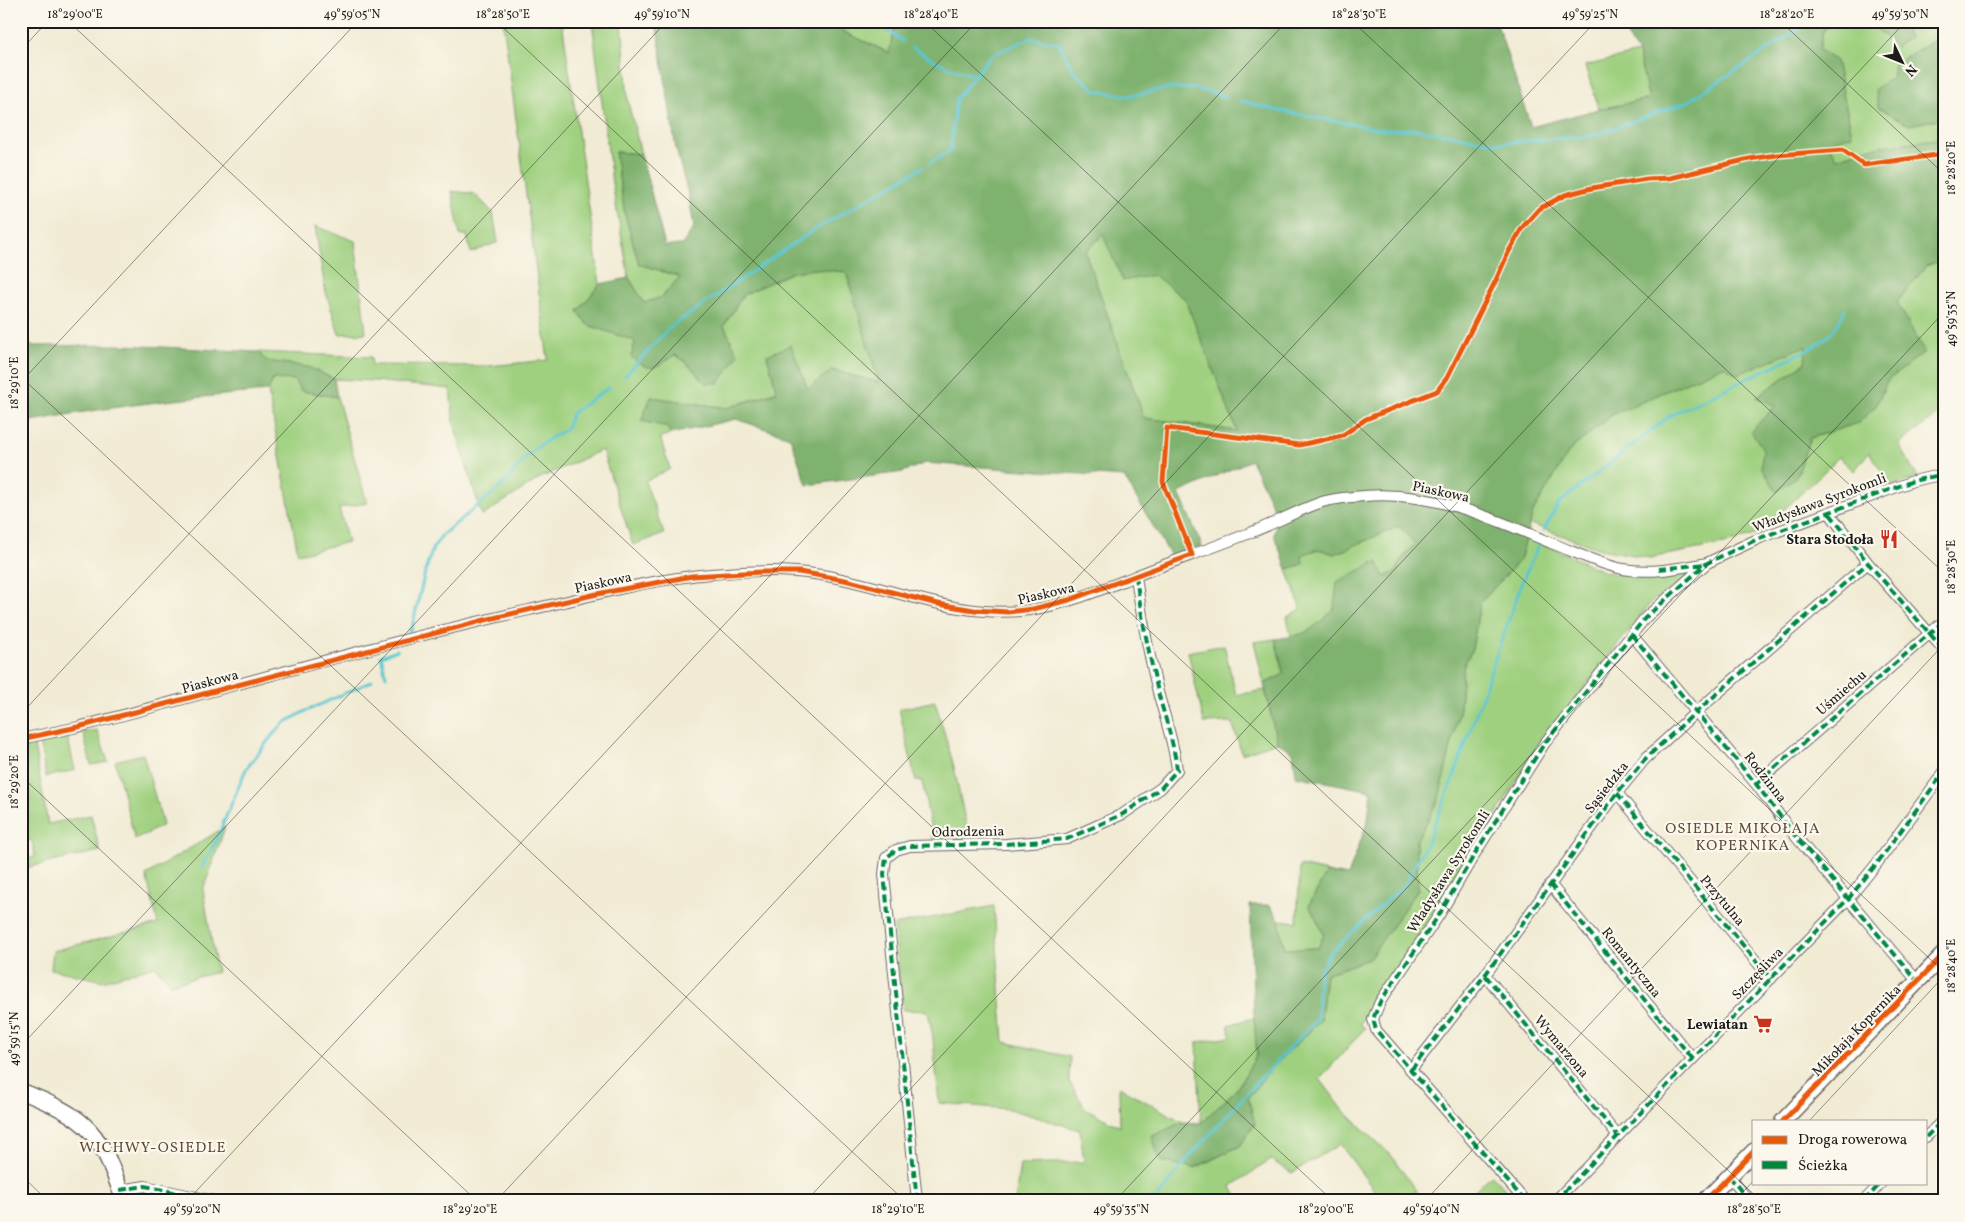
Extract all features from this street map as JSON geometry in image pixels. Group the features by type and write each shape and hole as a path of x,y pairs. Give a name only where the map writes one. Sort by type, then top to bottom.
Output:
{"street":[{"name":"Władysława Syrokomli","path":"1525,1201 1376,1030 1373,1019 1380,1002 1439,915 1544,744 1645,618 1707,563 1760,538 1830,514 1913,481 1944,474"},
{"name":"Piaskowa","path":"21,739 78,727 485,620 596,594 692,576 799,572 845,580 938,604 974,610 1008,612 1033,610 1069,600 1218,546 1325,501 1367,495 1414,498 1444,503 1500,521 1609,566 1625,569 1659,569"},
{"path":"1830,514 1868,563 1944,650"},
{"name":"Władysława Syrokomli","path":"1659,569 1707,563"},
{"name":"Sąsiedzka","path":"1411,1070 1617,793 1645,759 1696,712 1868,563"},
{"name":"Odrodzenia","path":"917,1201 884,874 886,858 896,850 910,846 1006,844 1067,839 1123,814 1161,788 1177,770 1174,748 1158,692 1140,607 1136,576"},
{"name":"Uśmiechu","path":"1756,784 1944,621"},
{"name":"Rodzinna","path":"1632,634 1756,784 1792,832 1918,982"},
{"name":"Szczęśliwa","path":"1554,1201 1849,898 1944,772"},
{"name":"Przytulna","path":"1617,793 1771,979"},
{"name":"Romantyczna","path":"1550,884 1692,1058"},
{"name":"Mikołaja Kopernika","path":"1784,1120 1944,954"},
{"name":"Wymarzona","path":"1484,974 1617,1135"},
{"path":"21,1092 61,1108 89,1128 107,1156 122,1195 145,1186 215,1201"},
{"path":"1928,1135 1944,1119"},
{"path":"1705,1201 1752,1153"},
{"path":"1729,1176 1749,1201"},
{"path":"1864,1201 1880,1184"}],"green space":[{"path":"503,21 562,21 600,284 578,311 588,325 636,341 652,368 675,355 685,361 705,383 738,355 724,326 743,295 792,272 815,269 846,272 880,383 832,370 808,389 767,356 777,391 727,408 651,397 671,434 660,437 670,469 645,481 664,534 633,545 602,450 540,478 482,516 454,424 450,389 334,379 308,367 267,361 258,352 371,357 372,365 489,366 548,360"},
{"path":"592,21 622,21 628,102 641,154 615,152 625,215 639,264 680,277 662,297 644,303 629,278 612,183"},
{"path":"656,21 829,21 835,28 889,53 896,21 1504,21 1497,24 1531,127 1599,109 1649,99 1638,53 1627,35 1657,21 1835,21 1823,31 1819,50 1836,61 1852,135 1828,143 1837,158 1868,148 1944,138 1944,259 1926,266 1897,302 1924,352 1887,381 1876,406 1858,423 1810,438 1797,476 1777,492 1761,467 1763,449 1751,431 1775,406 1756,397 1805,363 1806,346 1738,374 1723,366 1612,415 1570,450 1533,512 1520,560 1480,603 1472,649 1463,667 1460,708 1438,802 1416,841 1418,889 1369,959 1326,974 1321,1020 1270,1070 1248,1097 1255,1124 1240,1146 1194,1168 1160,1161 1152,1136 1183,1122 1201,1123 1236,1090 1257,1055 1250,905 1270,905 1279,920 1284,949 1318,948 1324,934 1309,905 1327,872 1348,876 1368,820 1371,791 1296,776 1293,752 1277,742 1264,684 1284,674 1275,639 1294,636 1308,631 1334,609 1337,582 1377,561 1384,577 1397,571 1403,557 1415,544 1399,526 1335,554 1318,549 1302,555 1303,564 1287,569 1274,535 1278,517 1251,460 1179,493 1202,546 1171,556 1124,477 925,463 903,472 807,485 790,437 736,419 671,434 668,427 641,421 651,397 727,408 777,392 767,355 791,345 808,389 832,370 879,383 846,272 815,269 792,272 743,295 724,326 738,355 719,383 705,383 685,361 675,355 657,366 644,366 631,357 635,341 588,325 578,311 600,284 629,278 644,303 662,297 680,277 639,264 625,215 615,152 641,154 665,246 682,245 694,227 689,197 676,149","holes":["1103,235 1123,281 1154,275 1185,299 1237,431 1144,418 1085,252"]},
{"path":"829,21 896,21 890,53 835,28"},
{"path":"1835,21 1870,21 1896,47 1908,38 1903,21 1940,21 1942,36 1894,64 1909,125 1944,118 1944,138 1868,148 1837,159 1827,143 1852,134 1836,61 1819,50 1823,31"},
{"path":"1868,21 1903,21 1909,38 1896,47"},
{"path":"1940,21 1944,21 1944,118 1909,125 1878,107 1875,89 1892,78 1894,64 1942,36"},
{"path":"1638,53 1649,99 1599,109 1585,66"},
{"path":"452,191 475,194 493,213 498,242 471,253 467,235 460,235"},
{"path":"315,226 355,241 366,333 339,334 325,289"},
{"path":"1103,235 1186,299 1237,431 1144,418 1085,251"},
{"path":"1944,259 1944,410 1899,444 1918,478 1891,486 1869,452 1854,471 1839,457 1760,533 1729,543 1650,558 1600,549 1530,524 1533,512 1570,450 1612,415 1723,366 1730,369 1829,312 1805,363 1757,397 1775,406 1797,476 1810,438 1858,423 1876,406 1887,381 1924,352 1897,302 1926,266"},
{"path":"123,345 258,352 267,361 308,367 334,379 337,397 301,391 294,380 273,379 268,391 144,404 21,423 21,346"},
{"path":"273,379 294,379 301,391 337,397 367,503 339,508 348,542 298,554 268,391"},
{"path":"1399,526 1416,544 1403,557 1397,571 1384,577 1377,562 1335,609 1312,631 1291,637 1287,617 1301,609 1287,569 1303,564 1301,555 1318,549 1335,554"},
{"path":"1527,536 1605,572 1640,578 1690,572 1690,576 1652,601 1536,749 1426,930 1360,1024 1365,1028 1320,1079 1344,1111 1392,1156 1423,1201 1382,1201 1340,1144 1292,1173 1271,1160 1231,1186 1240,1201 1015,1201 1020,1164 1084,1162 1080,1130 1009,1109 939,1103 933,1038 928,1011 903,1010 894,925 994,906 1004,1042 1070,1057 1069,1081 1085,1108 1120,1127 1119,1087 1183,1122 1153,1136 1160,1161 1195,1168 1240,1146 1255,1124 1248,1097 1270,1070 1321,1020 1326,974 1369,959 1418,889 1416,841 1438,802 1460,708 1463,667 1472,649 1480,603 1520,560"},
{"path":"1275,639 1284,674 1264,684 1254,642"},
{"path":"1224,645 1236,695 1265,690 1277,742 1242,754 1232,722 1204,723 1188,652"},
{"path":"935,701 953,763 969,839 933,840 922,781 916,781 899,709"},
{"path":"97,730 108,762 91,765 83,732"},
{"path":"67,735 75,770 46,777 39,741"},
{"path":"33,740 48,824 91,815 100,851 21,869 21,860 35,857 32,841 25,839 26,827 21,822 21,742"},
{"path":"143,754 163,825 135,840 115,761"},
{"path":"225,827 203,890 217,972 171,984 155,966 103,981 51,969 53,951 158,924 146,875"},
{"path":"1300,866 1327,872 1309,905 1324,934 1318,948 1284,949 1279,920 1297,922"},
{"path":"1254,1018 1257,1055 1236,1090 1201,1124 1197,1042 1231,1037 1228,1025"},
{"path":"1492,1175 1516,1201 1462,1201"}],"waterway":[{"path":"871,21 903,41"},
{"path":"1241,101 1275,110 1384,130 1415,129 1498,143 1592,136 1687,102 1804,26 1816,21"},
{"path":"930,163 950,151 956,99 990,56 1030,38 1059,43 1074,72 1097,91 1129,96 1170,88 1198,89 1227,97"},
{"path":"912,47 942,64 974,75"},
{"path":"625,376 670,327 814,230 923,167"},
{"path":"1544,530 1558,504 1671,415 1815,346 1833,331 1845,310"},
{"path":"409,631 412,627 425,572 433,548 442,535 503,485 526,457 543,443 566,429 572,413 608,388"},
{"path":"1155,1201 1186,1161 1258,1081 1317,1020 1319,973 1329,954 1405,884 1426,845 1455,774 1522,582 1538,546"},
{"path":"386,676 381,656 397,650"},
{"path":"202,867 215,843 246,769 271,737 284,723 372,681"}],"marked path":[{"path":"1525,1201 1376,1030 1373,1019 1380,1002 1439,915 1544,744 1645,618 1707,563 1760,538 1913,481 1944,474"},
{"path":"1830,514 1868,563 1944,650"},
{"path":"1411,1070 1485,975 1617,793 1645,759 1696,712 1868,563"},
{"path":"1659,569 1706,564"},
{"path":"917,1201 884,874 886,858 896,850 910,846 1006,844 1067,839 1123,814 1161,788 1177,770 1172,740 1148,649 1136,576"},
{"path":"1756,784 1944,621"},
{"path":"1632,635 1756,784 1792,832 1918,982"},
{"path":"1555,1201 1849,898 1944,772"},
{"path":"1617,793 1771,979"},
{"path":"1550,884 1692,1058"},
{"path":"1485,975 1617,1135"},
{"path":"1928,1135 1944,1119"},
{"path":"1729,1176 1749,1201"},
{"path":"1864,1201 1880,1184"},
{"path":"120,1190 145,1186 215,1201"}],"cycle path":[{"path":"21,739 78,727 485,620 597,594 692,576 799,572 845,580 938,604 974,610 1008,612 1033,609 1069,600 1192,555 1163,482 1167,428 1299,445 1343,435 1366,419 1437,391 1447,378 1522,228 1539,209 1565,195 1592,188 1647,179 1670,178 1749,159 1777,155 1843,150 1864,165 1944,154"},
{"path":"1784,1120 1944,954"},
{"path":"1705,1201 1752,1153"}],"place":[{"name":"Stara Stodoła","path":"1889,539"},
{"name":"Lewiatan","path":"1763,1024"}],"district":[{"name":"OSIEDLE MIKOŁAJA KOPERNIKA","path":"1743,836"},
{"name":"WICHWY-OSIEDLE","path":"153,1147"}]}
